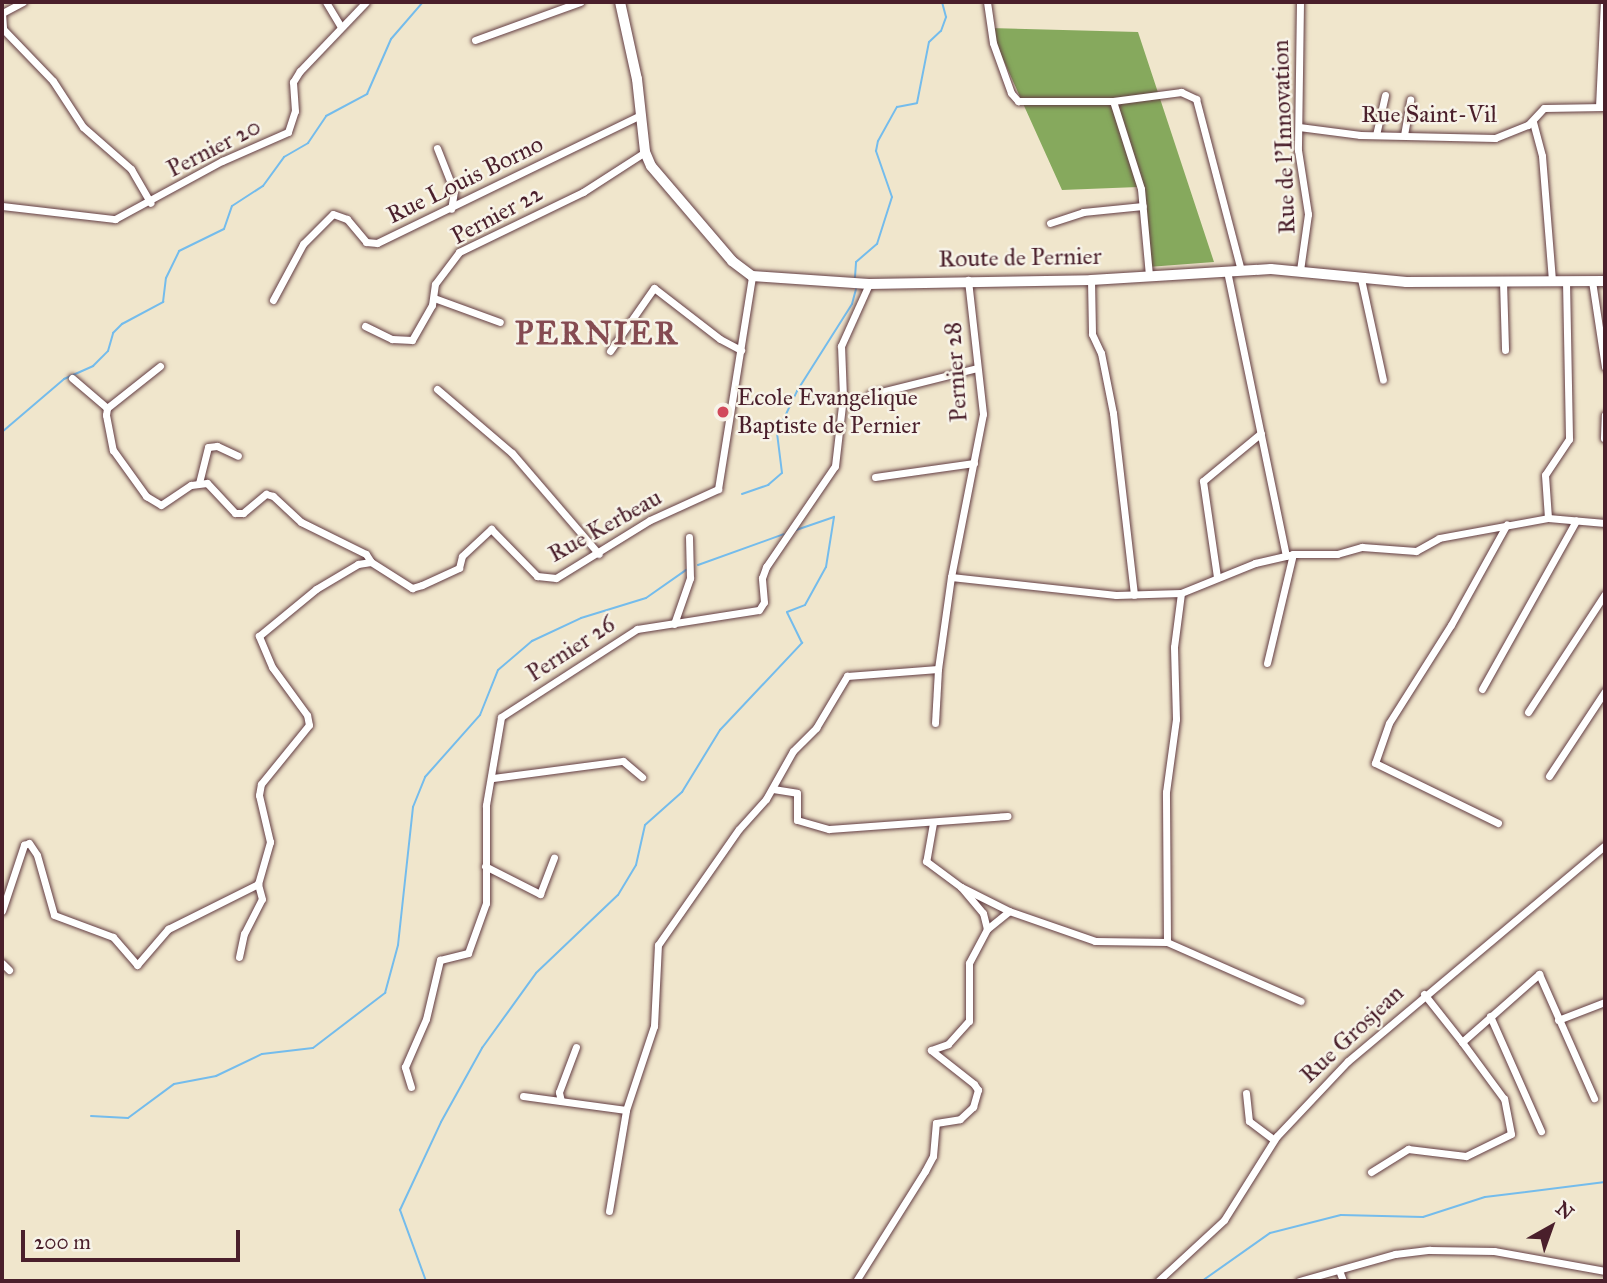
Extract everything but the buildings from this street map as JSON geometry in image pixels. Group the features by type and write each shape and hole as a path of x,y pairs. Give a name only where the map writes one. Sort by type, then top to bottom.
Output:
{"street":[{"path":"23,2 2,13 4,29 53,80 83,127 131,169 151,203"},
{"path":"326,2 340,25"},
{"name":"Pernier 20","path":"2,206 115,219 151,203 222,161 288,132 295,111 293,82 340,25 366,2"},
{"path":"475,40 580,2"},
{"path":"620,2 635,69 645,152 693,217 752,276"},
{"path":"987,2 993,43 1013,98 1113,101 1181,92 1196,99 1241,270"},
{"name":"Rue de l'Innovation","path":"1300,2 1299,127 1308,215 1300,270"},
{"path":"1602,107 1604,2"},
{"path":"1376,135 1385,95"},
{"path":"1404,135 1410,100"},
{"path":"1113,101 1143,206 1149,276"},
{"name":"Rue Saint-Vil","path":"1299,127 1376,135 1495,138 1533,122 1541,109 1602,107"},
{"name":"Rue Louis Borno","path":"273,300 303,244 333,214 347,219 366,242 376,243 450,210 639,116"},
{"path":"1533,122 1542,156 1552,280"},
{"path":"437,148 454,191 450,210"},
{"name":"Pernier 22","path":"365,326 409,341 434,298 435,284 459,252 583,192 645,152"},
{"path":"1050,223 1083,212 1143,206"},
{"name":"Route de Pernier","path":"752,276 869,284 968,280 1091,280 1241,270 1300,270 1361,279 1605,281"},
{"path":"1227,271 1289,555 1267,663"},
{"name":"Rue Kerbeau","path":"371,562 405,586 422,585 459,568 462,556 491,529 545,580 599,554 650,520 718,489 752,276"},
{"path":"1361,279 1369,334 1377,342 1383,380"},
{"name":"Pernier 28","path":"935,723 938,669 951,577 984,414 968,280"},
{"path":"1091,280 1092,334 1101,353 1113,413 1134,595"},
{"path":"1503,281 1505,350"},
{"path":"1548,518 1545,475 1569,439 1566,281"},
{"path":"1592,281 1605,367"},
{"name":"Pernier 26","path":"411,1087 404,1074 414,1050 440,960 464,957 481,924 486,903 486,805 493,778 500,717 614,641 637,629 759,610 764,603 762,578 835,466 843,397 841,346 869,284"},
{"path":"610,352 653,288 720,339 741,350"},
{"path":"434,298 500,322"},
{"path":"107,408 160,366"},
{"path":"869,395 977,369"},
{"path":"72,378 107,408 113,450 152,501 166,503 198,483 208,447 217,446 238,456"},
{"path":"437,389 512,453 599,554"},
{"path":"1604,438 1605,415"},
{"path":"1217,577 1203,481 1261,433"},
{"path":"875,477 974,463"},
{"path":"198,483 216,490 235,513 243,513 266,494 273,496 301,522 366,554 371,562 358,564 316,589 259,636 272,667 307,715 309,724 261,784 259,795 270,842 258,884 262,899 244,934 239,957"},
{"path":"951,577 1134,595 1181,593 1217,577 1289,555 1337,554 1362,547 1416,551 1439,538 1548,518 1605,523"},
{"path":"1482,689 1576,521"},
{"path":"1498,823 1375,763 1389,723 1444,637 1507,524"},
{"path":"674,624 691,573 689,537"},
{"path":"1167,942 1166,792 1176,719 1174,647 1181,593"},
{"path":"1528,712 1605,594"},
{"path":"609,1211 626,1110 654,1026 658,946 773,789 778,773 816,728 847,676 938,669"},
{"path":"1549,776 1605,691"},
{"path":"493,778 623,761 642,777"},
{"path":"773,789 797,793 797,820 829,829 1008,816"},
{"path":"933,823 926,861 961,887 1009,911 1095,941 1167,942 1301,1001"},
{"path":"2,911 24,845 29,843 37,855 54,915 113,937 137,965 168,929 258,884"},
{"name":"Rue Grosjean","path":"1158,1281 1224,1220 1274,1140 1348,1061 1423,994 1605,845"},
{"path":"485,866 540,894 554,858"},
{"path":"961,887 983,913 987,929"},
{"path":"856,1281 933,1156 936,1123 960,1119 974,1107 978,1090 968,1075 930,1050 948,1044 969,1021 969,963 987,929 1009,911"},
{"path":"2,963 9,970"},
{"path":"1462,1042 1539,974 1594,1098"},
{"path":"1371,1172 1408,1149 1466,1156 1511,1134 1504,1099 1423,994"},
{"path":"1558,1020 1605,1002"},
{"path":"1490,1016 1541,1131"},
{"path":"561,1101 559,1092 576,1047"},
{"path":"1246,1093 1249,1121 1274,1140"},
{"path":"523,1096 626,1110"},
{"path":"1299,1281 1395,1254 1430,1250 1494,1251 1605,1271"},
{"path":"1339,1270 1343,1281"}],"green space":[{"path":"989,28 1138,32 1214,262 1148,267 1138,187 1062,190"}],"waterway":[{"path":"2,432 64,379 93,366 108,351 113,333 122,324 163,302 166,278 179,251 224,229 232,206 263,186 284,157 308,143 326,116 367,94 391,39 423,2"},
{"path":"855,277 856,262 877,244 892,197 876,151 878,141 897,107 917,103 929,42 941,31 946,17 942,2"},
{"path":"742,494 768,485 782,473 777,433 797,391 852,304 856,289"},
{"path":"426,1281 400,1210 441,1122 482,1048 536,973 618,895 636,865 645,825 682,792 720,730 802,643 787,612 805,605 826,567 834,517 796,530"},
{"path":"698,565 784,534"},
{"path":"91,1116 128,1118 174,1084 216,1076 262,1054 313,1048 385,993 398,945 413,807 425,777 480,715 498,670 532,641 581,618 646,598 686,570"},
{"path":"1202,1281 1270,1233 1341,1215 1423,1217 1485,1197 1605,1182"}],"place":[{"name":"Ecole Evangelique Baptiste de Pernier","path":"723,412"}],"district":[{"name":"PERNIER","path":"597,334"}]}
